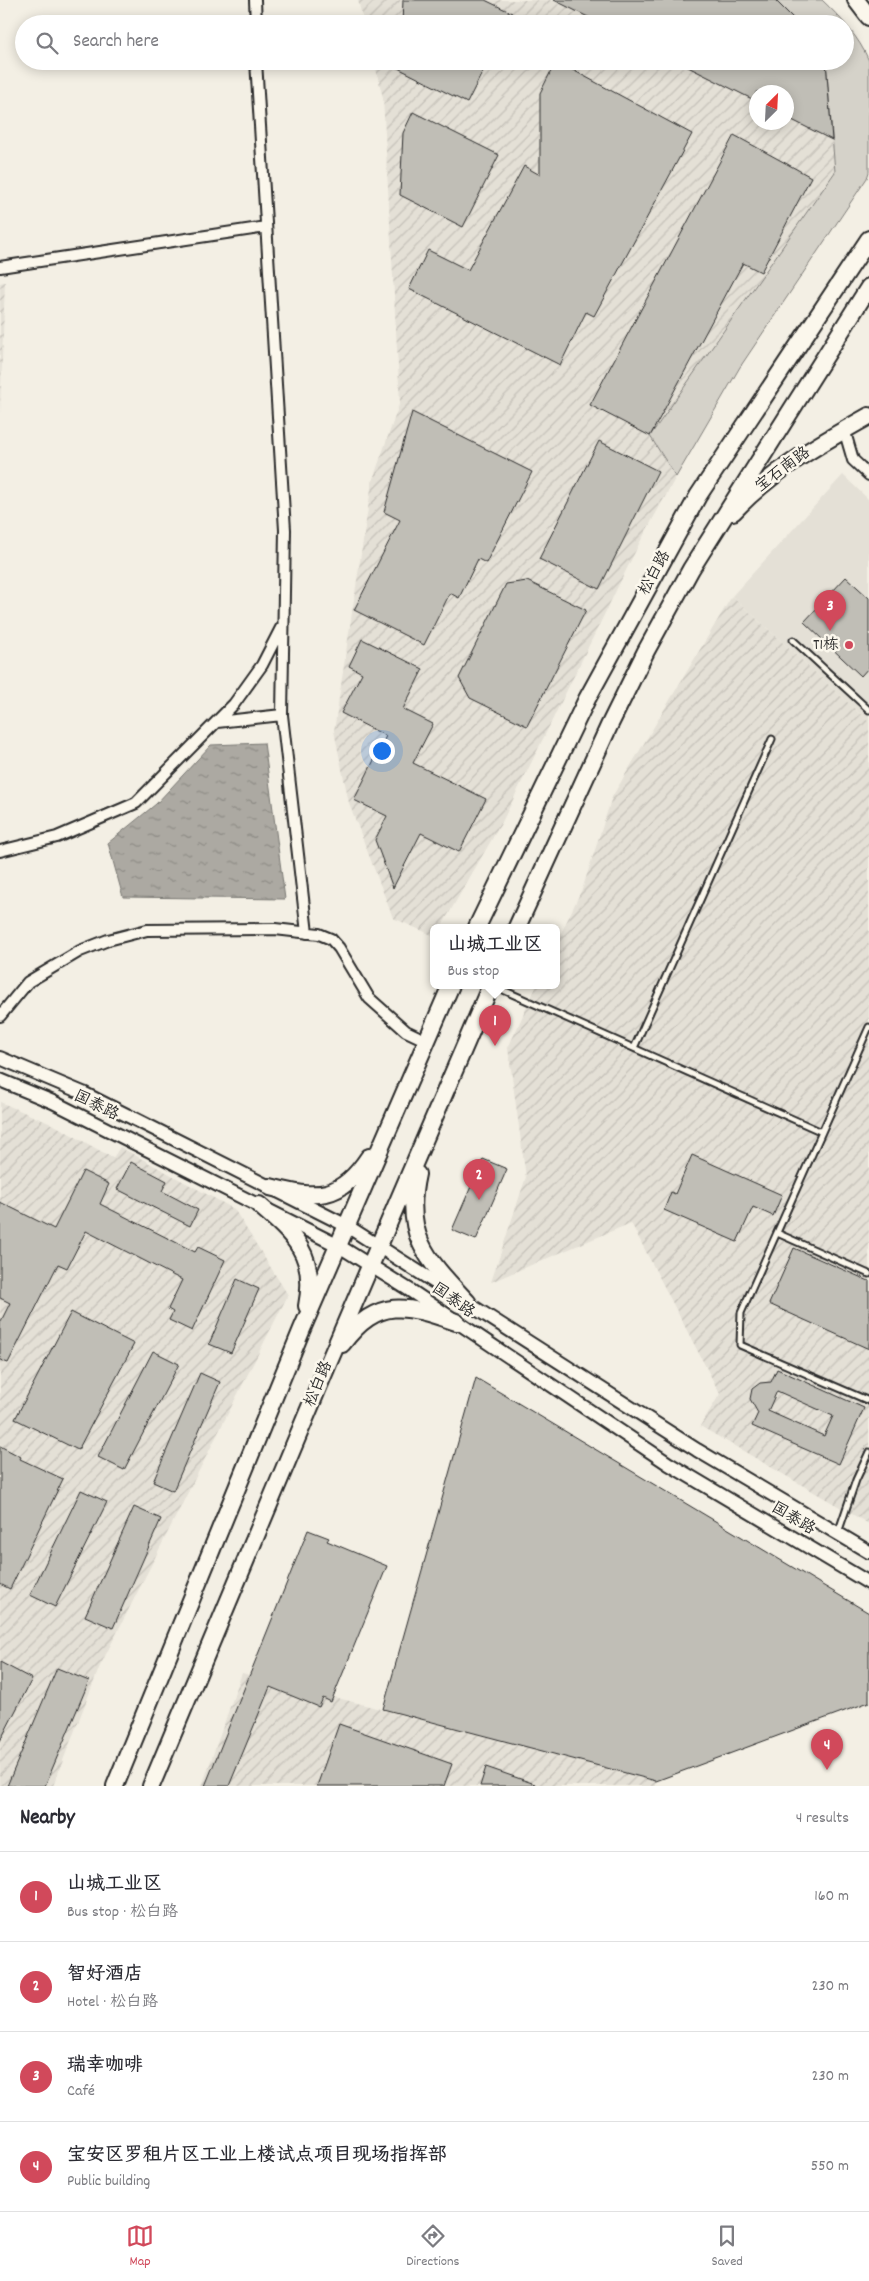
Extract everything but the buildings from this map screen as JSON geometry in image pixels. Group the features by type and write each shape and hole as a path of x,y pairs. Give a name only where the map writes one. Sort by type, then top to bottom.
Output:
{"main road":[{"path":"856,0 869,17"},
{"name":"松白路","path":"479,924 587,699 698,496 865,244 869,228"},
{"path":"709,538 869,287"},
{"name":"宝石南路","path":"709,538 742,502 771,477 809,449 869,416"},
{"name":"松白路","path":"518,924 609,726 646,651 709,538"},
{"path":"115,1786 302,1330 425,1040 449,989"},
{"name":"松白路","path":"151,1786 328,1364 490,989"},
{"path":"270,1187 311,1196 326,1195 340,1189 361,1169 395,1112"},
{"path":"424,1141 414,1189 412,1210 416,1232 429,1260 468,1303"},
{"path":"259,1205 289,1231 299,1244 306,1258 310,1275 309,1293 302,1330"},
{"path":"328,1364 362,1321 373,1314 390,1308 407,1308 456,1322"}],"street":[{"path":"255,0 256,15"},
{"path":"257,70 285,530 282,715 307,933"},
{"path":"0,267 266,228"},
{"path":"844,430 853,460 869,475"},
{"path":"0,851 56,837 136,803 217,722 249,685 266,658 284,621"},
{"path":"217,722 282,715"},
{"path":"0,1016 28,982 80,951 108,940 147,930 275,929 319,934 331,939 369,998 406,1031 425,1040"},
{"name":"国泰路","path":"0,1058 83,1093 347,1226 380,1245 697,1450 869,1552"},
{"name":"国泰路","path":"0,1080 53,1102 339,1246 371,1265 669,1464 869,1583"}],"lane":[{"path":"794,640 869,710"},
{"path":"634,1048 772,739"},
{"path":"501,989 822,1132"},
{"path":"869,1027 741,1313 740,1344 869,1401"},
{"path":"777,1233 869,1274"},
{"path":"838,1534 856,1480 869,1452"}],"shaded area":[{"path":"358,0 775,0 790,15 362,15"},
{"path":"775,0 822,0 837,15 790,15"},
{"path":"854,35 869,61 869,172 867,178 740,367 676,477 650,436 835,172 827,70 854,70"},
{"path":"376,70 827,70 835,172 650,436 676,477 640,542 503,820 443,924 430,924 430,934 393,918 349,803 334,731 372,482 400,402 383,98"},
{"path":"5,282 0,413 0,283"},
{"path":"843,475 869,500 869,722 732,596"},
{"path":"732,596 869,722 869,1524 700,1426 720,1394 631,1223 491,1282 526,1177 508,1048 535,989 560,989 560,936 583,887 612,797"},
{"path":"0,1102 56,1126 113,1158 120,1147 234,1209 288,1295 100,1666 53,1786 0,1786"},
{"path":"242,1673 656,1781 655,1786 202,1786"}],"water":[{"path":"264,743 285,899 123,897 108,843 156,804 211,745"}],"place":[{"name":"瑞幸咖啡","path":"830,631"},
{"name":"T1栋","path":"849,645"},
{"name":"山城工业区","path":"495,1046"},
{"name":"智好酒店","path":"479,1200"},
{"name":"宝安区罗租片区工业上楼试点项目现场指挥部","path":"827,1770"}]}
